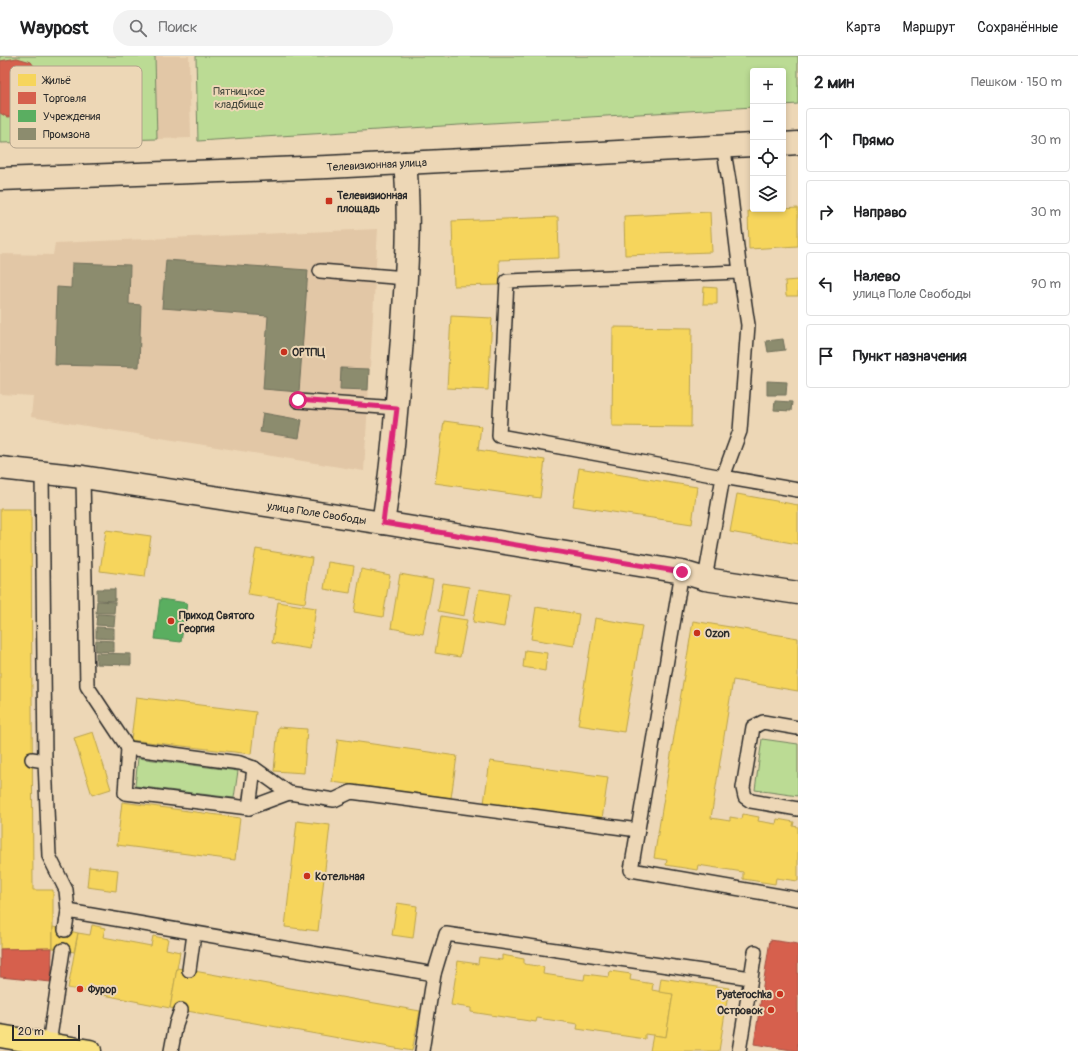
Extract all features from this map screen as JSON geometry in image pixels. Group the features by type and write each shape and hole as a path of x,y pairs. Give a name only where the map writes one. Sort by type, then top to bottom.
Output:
{"main road":[{"path":"7,1042 50,1044 90,1051"}],"street":[{"path":"786,144 798,143"},
{"name":"Телевизионная улица","path":"0,179 405,163 750,145"},
{"path":"383,523 397,408 406,278 408,200 405,163"},
{"name":"улица Поле Свободы","path":"0,468 83,477 383,523 682,572 705,579 798,593"}],"lane":[{"path":"705,579 723,477 740,431 748,325 723,146"},
{"path":"320,271 406,278"},
{"path":"740,272 508,281 499,436 798,490"},
{"path":"298,400 397,408"},
{"path":"42,472 45,761 49,856 66,890 68,911 65,930"},
{"path":"83,477 87,686 128,748 125,793 249,808 289,793"},
{"path":"682,572 631,870 798,899"},
{"path":"798,728 763,722 753,727 743,788 745,797 751,801 798,809"},
{"path":"128,748 240,764 254,768 289,793 334,800 351,792 638,830"},
{"path":"32,759 45,761"},
{"path":"249,808 254,768"},
{"path":"68,911 194,934 434,974"},
{"path":"189,970 194,934"},
{"path":"422,1051 434,974 446,934 751,978"},
{"path":"50,1044 63,950"},
{"path":"739,1051 754,952"},
{"path":"171,1051 176,1024 181,1010"}],"shaded area":[{"path":"155,56 189,56 191,138 157,139"},
{"path":"378,229 364,471 31,417 33,396 0,394 0,254 53,255 55,243"}],"green space":[{"path":"0,56 155,56 157,139 142,139 142,66 10,66 10,143 0,143"},
{"name":"Пятницкое кладбище","path":"196,56 798,56 798,104 786,105 786,68 750,68 750,107 198,141"},
{"path":"762,739 798,744 798,796 755,790"},
{"path":"138,758 238,771 234,798 135,786"}],"building: Жильё":[{"path":"798,208 798,246 749,249 748,211 786,212 786,209"},
{"path":"710,212 712,252 625,255 624,216"},
{"path":"558,217 559,258 499,260 500,285 454,286 452,221"},
{"path":"798,280 798,296 786,296 785,281"},
{"path":"704,287 717,288 717,304 703,304"},
{"path":"451,316 492,318 488,390 447,388"},
{"path":"613,327 692,328 691,427 612,426"},
{"path":"444,421 481,426 478,450 545,460 540,498 435,483"},
{"path":"579,468 697,487 692,524 573,506"},
{"path":"737,494 798,505 798,544 730,532"},
{"path":"0,509 31,509 33,890 53,890 53,948 0,949"},
{"path":"106,530 151,536 145,577 100,571"},
{"path":"256,549 312,558 305,603 248,594"},
{"path":"328,562 354,566 350,593 324,589"},
{"path":"361,569 390,575 383,617 354,612"},
{"path":"400,574 433,580 423,634 391,628"},
{"path":"443,583 469,587 464,616 438,611"},
{"path":"479,589 509,594 504,627 473,622"},
{"path":"278,602 316,608 310,649 272,643"},
{"path":"536,607 579,614 574,646 531,639"},
{"path":"441,616 467,620 460,657 435,653"},
{"path":"595,618 642,626 624,732 578,725"},
{"path":"693,621 798,638 798,691 733,680 711,818 730,821 730,817 742,819 743,814 759,817 758,821 776,824 777,819 794,822 793,826 798,827 798,881 776,878 775,884 743,879 743,872 698,865 697,870 666,865 667,860 654,858"},
{"path":"525,650 547,653 545,671 523,667"},
{"path":"136,697 256,712 251,754 131,740"},
{"path":"278,727 307,729 304,773 274,771"},
{"path":"93,732 111,789 92,795 74,738"},
{"path":"338,739 457,756 451,798 332,782"},
{"path":"490,761 608,777 602,819 484,803"},
{"path":"122,802 240,818 235,860 117,845"},
{"name":"Котельная","path":"297,821 330,825 318,931 285,927"},
{"path":"89,867 118,870 116,891 87,887"},
{"path":"397,903 417,906 413,938 392,935"},
{"path":"92,925 105,928 103,937 151,946 153,936 168,939 166,949 180,952 170,1008 68,988 78,933 90,935"},
{"path":"53,927 78,933 74,952 53,948"},
{"path":"502,955 524,959 524,964 544,967 543,974 584,980 585,974 609,977 610,971 631,974 630,980 653,984 652,990 673,994 666,1037 645,1034 645,1039 577,1029 578,1024 537,1018 536,1022 471,1012 471,1008 451,1005 458,961 478,964 479,957 502,960"},
{"path":"177,968 420,1011 412,1051 170,1008"},
{"path":"661,978 729,988 719,1051 650,1051 653,1035 666,1037 673,994 659,992"}],"building: Торговля":[{"path":"17,58 31,62 34,66 10,66 10,117 7,117 0,113 0,61"},
{"name":"Pyaterochka","path":"770,940 798,944 798,1051 754,1044"},
{"path":"52,948 51,982 0,977 0,949"}],"building: Учреждения":[{"name":"Приход Святого Георгия","path":"160,599 187,603 181,642 155,639"}],"building: Промзона":[{"name":"ОРТПЦ","path":"166,260 308,270 299,392 263,389 268,316 162,308"},
{"path":"72,263 130,265 129,304 141,305 139,367 55,365 57,287 71,288"},
{"path":"783,339 785,350 768,352 766,341"},
{"path":"341,368 369,369 368,390 340,389"},
{"path":"767,381 787,382 786,395 767,395"},
{"path":"775,401 792,402 791,411 774,410"},
{"path":"263,413 302,420 299,438 260,432"},
{"path":"97,589 115,589 115,601 97,600"},
{"path":"97,601 115,602 114,613 96,613"},
{"path":"97,614 115,615 114,626 96,625"},
{"path":"96,627 114,628 114,639 96,638"},
{"path":"96,640 114,641 114,652 95,651"},
{"path":"96,653 131,654 131,665 96,664"}],"place":[{"name":"Телевизионная площадь","path":"329,201"},
{"name":"ОРТПЦ","path":"284,352"},
{"name":"Приход Святого Георгия","path":"171,621"},
{"name":"Ozon","path":"697,633"},
{"name":"Котельная","path":"307,876"},
{"name":"Фурор","path":"80,989"},
{"name":"Pyaterochka","path":"780,994"},
{"name":"Островок","path":"771,1010"}],"route":[{"path":"298,400 397,408 383,523 682,572"}]}
